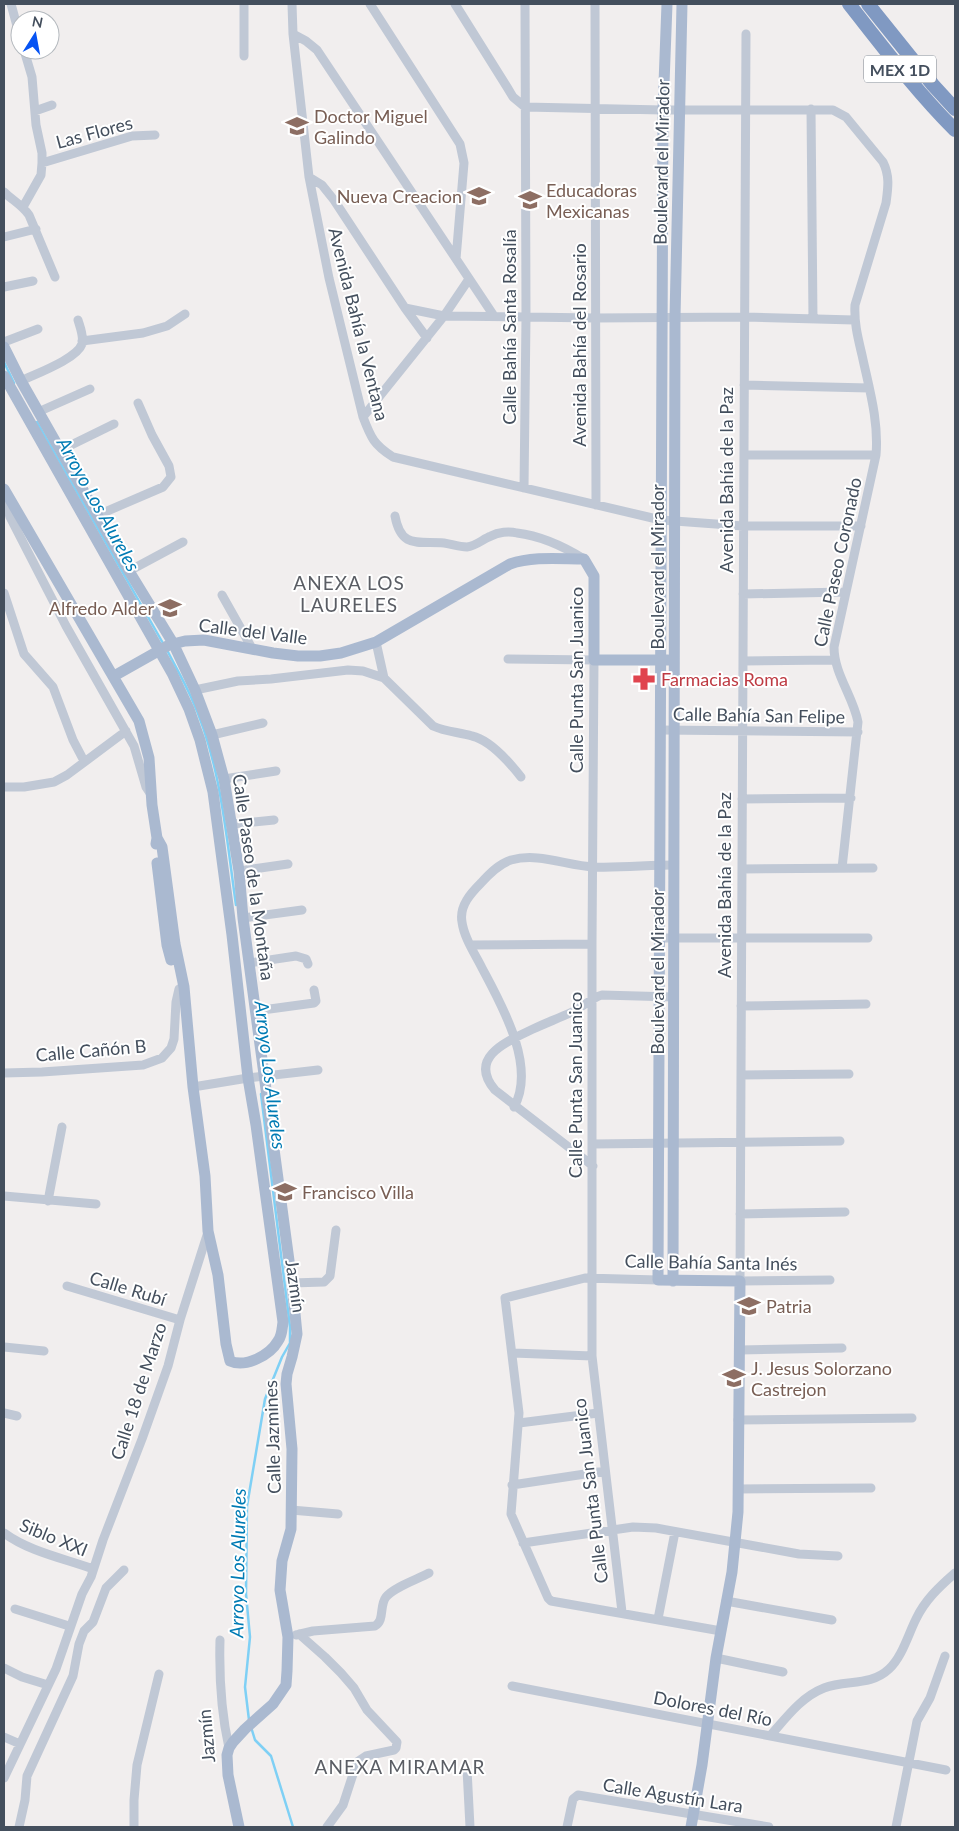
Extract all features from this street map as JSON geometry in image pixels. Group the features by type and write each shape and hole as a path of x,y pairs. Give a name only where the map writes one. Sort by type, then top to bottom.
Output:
{"highway":[{"name":"MEX 1D","path":"849,4 902,72 930,105 955,130"},
{"name":"MEX 1D","path":"868,4 955,109"}],"main road":[{"name":"Boulevard el Mirador","path":"658,1280 663,110 667,4"},
{"name":"Boulevard el Mirador","path":"674,1281 676,317 682,4"},
{"name":"Calle Paseo de la Montaña","path":"4,347 38,412 129,571 166,647 200,740 212,792 239,990 257,1077 292,1284"},
{"name":"Calle Paseo de la Montaña","path":"4,376 166,647 195,690 212,735 224,779 239,872 255,1011 257,1077"},
{"name":"Calle 18 de Marzo","path":"4,489 139,721 149,758 157,838 155,848 166,936 182,990 205,1176 208,1231"},
{"name":"Calle del Valle","path":"114,676 166,647 204,640 253,650 298,656 320,656 341,653 376,642 510,564 522,560 584,559"},
{"name":"Calle Punta San Juanico","path":"584,559 594,576 594,660"},
{"path":"594,660 674,660"},
{"name":"Jazmín","path":"208,1231 218,1275 228,1356 230,1361 236,1364 248,1362 264,1356 275,1346 282,1333 283,1322 256,1125 257,1077"},
{"name":"Calle Bahía Santa Inés","path":"658,1280 740,1281"},
{"name":"Avenida Bahía de la Paz","path":"691,1827 708,1724 716,1658 736,1543 740,1281"},
{"name":"Calle Jazmines","path":"229,1748 245,1729 274,1704 286,1685 289,1655 294,1636 280,1590 282,1561 291,1528 292,1449 286,1374 292,1358 297,1334 292,1284"},
{"name":"Jazmín","path":"229,1748 227,1755 228,1775 239,1827"}],"street":[{"path":"244,4 244,56"},
{"name":"Avenida Bahía la Ventana","path":"292,4 293,34 309,176 329,278 363,417 369,434 378,447 393,458 661,520 743,526 861,526"},
{"path":"370,4 460,144 464,163 456,259"},
{"path":"405,308 444,316 745,317 854,320 855,305 886,202 889,185 887,171 883,162 846,117 832,110 663,110 525,107 513,97 455,4"},
{"name":"Calle Bahía Santa Rosalía","path":"524,488 526,317 525,4"},
{"name":"Avenida Bahía del Rosario","path":"595,4 596,505"},
{"path":"293,34 317,50 494,316"},
{"name":"Avenida Bahía de la Paz","path":"740,1281 746,34"},
{"path":"23,206 41,175 42,163 34,111 32,77 27,60"},
{"path":"34,111 52,105"},
{"path":"811,109 813,319"},
{"name":"Las Flores","path":"42,163 132,136 155,136"},
{"path":"309,176 322,185 334,200 427,338"},
{"path":"4,192 23,206 36,229 55,277"},
{"path":"4,237 36,229"},
{"path":"363,417 444,316 468,279"},
{"path":"4,288 33,281"},
{"path":"82,341 143,333 167,326 185,314"},
{"path":"21,381 77,351 83,338 78,320"},
{"name":"Calle Paseo Coronado","path":"842,868 858,722 856,708 834,660 834,647 876,456 878,429 854,320"},
{"path":"4,342 38,329"},
{"path":"744,385 869,388"},
{"path":"38,412 90,389"},
{"path":"98,515 163,487 171,478 170,466 152,435 138,403"},
{"path":"60,450 114,424"},
{"path":"744,455 876,456"},
{"name":"Calle 18 de Marzo","path":"4,494 10,516 66,626 134,746 146,787 152,795"},
{"path":"395,516 397,527 402,535 416,543 444,543 466,547 477,544 492,535 504,532 517,533 551,541 584,559"},
{"path":"129,571 183,542"},
{"path":"743,594 845,592"},
{"path":"4,593 24,654 53,688 73,740 84,761"},
{"path":"222,595 253,650"},
{"path":"376,642 384,678"},
{"path":"508,660 594,660"},
{"name":"Calle Punta San Juanico","path":"594,660 592,1356 622,1612"},
{"path":"743,661 834,660"},
{"path":"195,690 238,681 348,670 363,672 384,678 433,726 475,736 483,741 510,762 521,777"},
{"path":"212,735 263,723"},
{"name":"Calle Bahía San Felipe","path":"660,730 858,732"},
{"path":"4,787 24,787 54,782 67,775 126,731"},
{"path":"224,779 276,771"},
{"path":"742,799 850,798"},
{"path":"232,824 274,820"},
{"path":"514,1107 519,1098 521,1087 520,1056 497,996 470,945 462,921 464,905 470,895 501,864 512,860 535,858 593,867 674,865"},
{"path":"239,872 288,864"},
{"path":"742,869 873,868"},
{"path":"243,918 302,910"},
{"path":"660,938 868,938"},
{"path":"470,945 592,944"},
{"path":"249,963 302,956 308,964"},
{"name":"Calle Cañón B","path":"4,1072 108,1068 144,1065 157,1061 171,1048 175,1030 176,1002 182,990"},
{"path":"255,1011 314,1003 316,1001 314,990"},
{"path":"593,1166 514,1107 495,1090 488,1083 486,1076 487,1062 501,1044 583,1007 602,995 674,997"},
{"path":"741,1006 866,1004"},
{"path":"193,1087 318,1070"},
{"path":"741,1075 849,1074"},
{"path":"48,1201 62,1127"},
{"path":"593,1144 840,1141"},
{"path":"4,1196 96,1204"},
{"path":"740,1214 845,1212"},
{"path":"292,1284 324,1282 330,1276 336,1230"},
{"name":"Calle 18 de Marzo","path":"4,1778 56,1669 69,1626 91,1577 168,1366 180,1320 208,1231"},
{"name":"Calle Bahía Santa Inés","path":"513,1353 505,1298 591,1278 658,1280"},
{"name":"Calle Bahía Santa Inés","path":"740,1281 830,1280"},
{"name":"Calle Rubí","path":"68,1286 180,1320"},
{"path":"4,1347 44,1352"},
{"path":"740,1350 842,1348"},
{"path":"592,1356 513,1353 519,1423 512,1485 511,1514 548,1598 555,1602 622,1612 721,1631"},
{"path":"4,1413 17,1416"},
{"path":"519,1423 598,1413"},
{"path":"738,1420 912,1418"},
{"path":"512,1485 605,1472"},
{"path":"738,1489 871,1488"},
{"path":"291,1510 338,1514"},
{"path":"523,1543 644,1527 798,1554 838,1556"},
{"path":"658,1619 675,1532"},
{"name":"Siblo XXI","path":"4,1533 16,1542 34,1550 93,1570"},
{"path":"19,1827 25,1800 27,1776 72,1676 84,1631 93,1622 106,1588 124,1570"},
{"path":"294,1636 313,1631 375,1626 380,1622 384,1600 388,1594 429,1573"},
{"path":"770,1736 798,1705 809,1696 825,1688 865,1682 879,1677 890,1668 927,1600 955,1573"},
{"path":"726,1601 832,1620"},
{"path":"15,1608 69,1626"},
{"path":"294,1636 325,1656 354,1688 368,1710 397,1742 394,1750 366,1756 357,1762 343,1805 327,1827"},
{"name":"Jazmín","path":"220,1640 219,1684 222,1720 229,1748"},
{"path":"896,1827 917,1720 930,1698 945,1656"},
{"path":"716,1658 783,1672"},
{"path":"4,1668 22,1677 48,1685"},
{"path":"134,1827 137,1765 159,1674"},
{"name":"Dolores del Río","path":"512,1686 946,1770"},
{"path":"4,1737 20,1744"},
{"path":"467,1769 470,1827"},
{"name":"Calle Agustín Lara","path":"567,1827 573,1798 578,1796 768,1827"}],"waterway":[{"name":"Arroyo Los Alureles","path":"4,362 14,383"},
{"name":"Arroyo Los Alureles","path":"37,422 164,645"},
{"name":"Arroyo Los Alureles","path":"167,650 191,697 209,747 221,800 236,905"},
{"name":"Arroyo Los Alureles","path":"249,1720 245,1687 250,1637 246,1594 247,1506 265,1399 282,1357 290,1343 290,1327 261,1094"},
{"name":"Arroyo Los Alureles","path":"251,1727 255,1740 271,1756 293,1827"}],"place":[{"name":"Doctor Miguel Galindo","path":"297,126"},
{"name":"Nueva Creacion","path":"479,196"},
{"name":"Educadoras Mexicanas","path":"530,200"},
{"name":"Alfredo Alder","path":"170,608"},
{"name":"Farmacias Roma","path":"644,679"},
{"name":"Francisco Villa","path":"285,1192"},
{"name":"Patria","path":"749,1306"},
{"name":"J. Jesus Solorzano Castrejon","path":"734,1378"}],"district":[{"name":"ANEXA LOS LAURELES","path":"349,593"},
{"name":"ANEXA MIRAMAR","path":"400,1766"}]}
